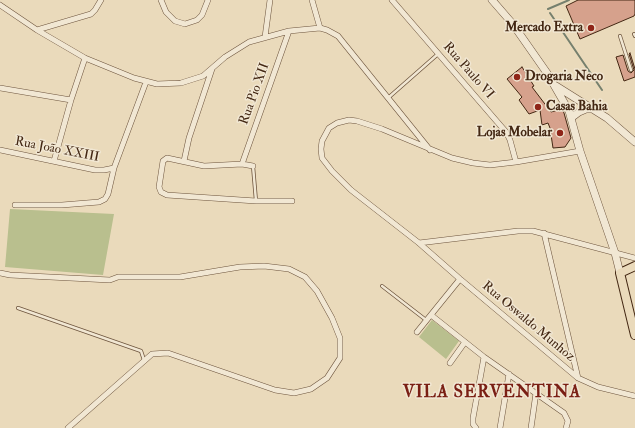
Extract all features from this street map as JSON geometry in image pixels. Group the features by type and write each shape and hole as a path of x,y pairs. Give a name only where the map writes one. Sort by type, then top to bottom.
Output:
{"main road":[{"path":"635,266 620,273 635,335"}],"street":[{"path":"37,30 91,14 101,0"},
{"path":"161,0 166,12 175,21 185,24 197,20 202,15 208,0"},
{"path":"265,37 270,0"},
{"path":"312,0 320,28"},
{"name":"Rua Paulo VI","path":"392,0 506,132 510,140 516,162"},
{"path":"492,0 512,23 555,86 571,118 580,150 615,253 620,273"},
{"path":"0,5 37,30 84,58 146,82 157,84 181,83 203,76 236,49 249,42 289,31 320,28 327,30 338,36 431,151"},
{"name":"Rua Pio XII","path":"242,164 289,31"},
{"path":"54,161 70,100 84,58"},
{"path":"184,161 189,138 212,68"},
{"name":"Rua João XXIII","path":"0,150 95,170 114,168 146,82"},
{"path":"555,86 607,118 635,142"},
{"path":"0,88 70,100"},
{"path":"571,118 579,112 593,109"},
{"name":"Rua Oswaldo Munhoz","path":"580,150 516,162 490,165 473,163 431,151 382,129 353,120 337,123 329,128 322,140 322,158 332,171 351,190 419,243 578,378 598,387 635,396"},
{"path":"253,166 242,164 204,166 167,158 162,162 159,187 161,192 167,195 256,201 292,201"},
{"path":"15,205 62,205 99,202 105,200 108,194 114,168"},
{"path":"419,243 518,231 533,231 635,258"},
{"path":"544,233 578,378"},
{"path":"0,273 10,275 110,280 118,277 180,277 240,266 264,266 289,269 305,277 317,291 332,318 340,338 340,358 327,378 311,389 294,393 275,390 168,353 152,354 68,428"},
{"path":"417,332 460,279"},
{"path":"431,315 484,357 564,413 568,421 566,428"},
{"path":"450,363 465,342"},
{"path":"476,428 473,424 473,418 484,357"},
{"path":"500,428 509,374"},
{"path":"531,428 536,393"}],"lane":[{"path":"620,36 632,70"},
{"path":"388,98 438,54"},
{"path":"253,166 256,201"},
{"path":"382,286 427,321"},
{"path":"18,308 141,351 144,361"}],"green space":[{"path":"10,209 114,214 103,275 5,267"},
{"path":"432,320 459,341 446,359 419,337"}],"building":[{"name":"Mercado Extra","path":"578,0 635,0 635,14 634,16 580,39 566,6"},
{"path":"630,53 635,69 635,77 624,81 616,57 623,55 628,71 631,73 634,70 629,54"},
{"path":"522,67 534,86 532,87 551,112 562,109 571,138 565,147 553,148 550,128 548,123 542,125 540,110 529,114 519,100 522,97 507,79"}],"waterway":[{"path":"548,9 569,0"},
{"path":"550,13 602,90"}],"place":[{"name":"Mercado Extra","path":"591,28"},
{"name":"Drogaria Neco","path":"517,77"},
{"name":"Casas Bahia","path":"538,107"},
{"name":"Lojas Mobelar","path":"560,133"}],"district":[{"name":"VILA SERVENTINA","path":"492,393"}]}
